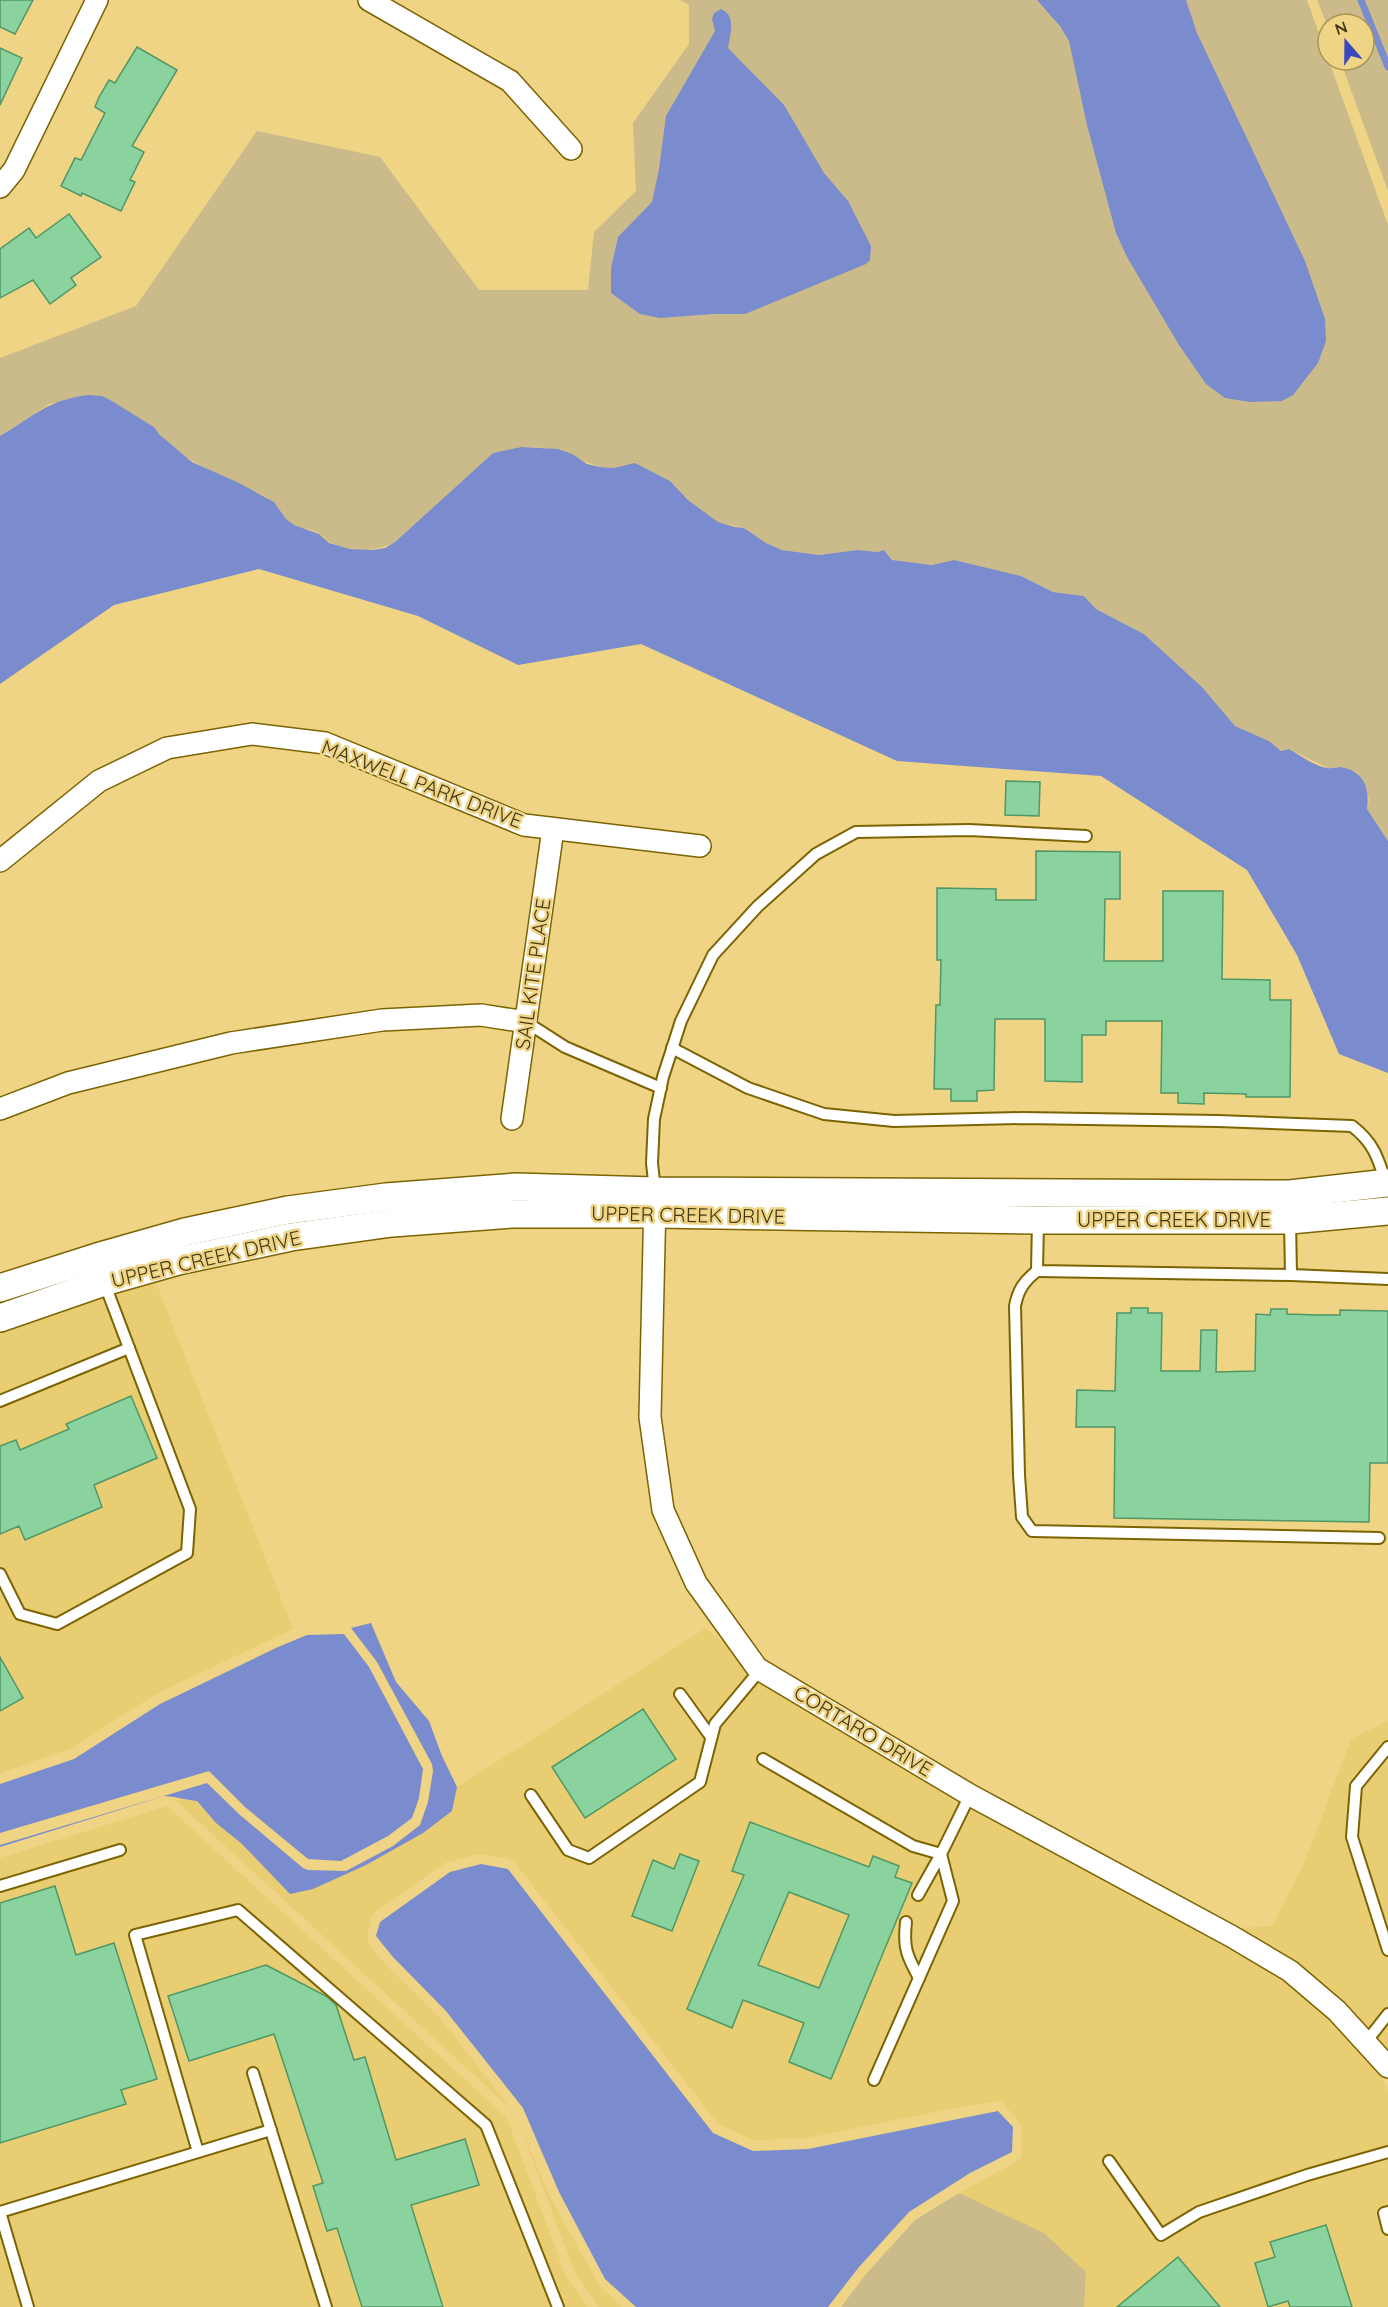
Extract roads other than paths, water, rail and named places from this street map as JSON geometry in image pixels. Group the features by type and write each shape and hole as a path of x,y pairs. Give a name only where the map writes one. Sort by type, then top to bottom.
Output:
{"street":[{"path":"0,186 14,170 97,0"},
{"path":"369,0 510,81 571,149"},
{"name":"MAXWELL PARK DRIVE","path":"0,861 99,781 167,748 252,734 325,743 524,825 700,846"},
{"name":"SAIL KITE PLACE","path":"512,1119 553,829"},
{"path":"0,1109 68,1083 231,1043 382,1020 481,1015 526,1022"},
{"name":"UPPER CREEK DRIVE","path":"0,1288 97,1257 185,1233 288,1210 386,1197 516,1187 656,1202 1038,1220 1290,1207 1387,1183"},
{"name":"UPPER CREEK DRIVE","path":"0,1318 104,1282 178,1261 291,1237 392,1223 656,1202 1290,1207 1388,1211"},
{"name":"CORTARO DRIVE","path":"656,1202 650,1417 663,1510 696,1583 760,1670 970,1795 1231,1936 1290,1971 1337,2011 1388,2067"}],"lane":[{"path":"656,1202 652,1163 654,1119 681,1021 713,955 758,906 816,854 856,832 969,830 1086,836"},
{"path":"526,1022 565,1047 661,1088"},
{"path":"672,1048 748,1088 824,1114 894,1121 1022,1118 1352,1126 1366,1137 1378,1156 1387,1183"},
{"path":"1290,1207 1291,1275"},
{"path":"1037,1271 1038,1220"},
{"path":"1379,1538 1032,1532 1022,1517 1015,1306 1017,1293 1025,1281 1037,1271 1388,1279"},
{"path":"0,1574 20,1614 57,1624 187,1553 190,1509 104,1282"},
{"path":"0,1401 129,1348"},
{"path":"531,1795 568,1850 589,1858 699,1782 715,1724 760,1670"},
{"path":"680,1694 711,1737"},
{"path":"1388,1747 1356,1786 1352,1837 1388,1950"},
{"path":"763,1759 913,1846 941,1854"},
{"path":"918,1895 970,1795"},
{"path":"0,1886 120,1850"},
{"path":"874,2080 953,1901 941,1854"},
{"path":"198,2152 135,1935 238,1910 486,2124 558,2307"},
{"path":"906,1922 905,1952 920,1978"},
{"path":"1366,2042 1388,2014"},
{"path":"253,2073 326,2307"},
{"path":"28,2307 0,2212 271,2130"},
{"path":"1108,2161 1161,2235 1199,2212 1306,2175 1388,2152"},
{"path":"1388,2212 1384,2213 1388,2229"}],"water":[{"path":"1037,0 1186,0 1197,33 1305,261 1325,319 1326,341 1318,363 1293,395 1282,401 1250,402 1225,398 1206,384 1179,345 1127,257 1116,233 1087,125 1069,41 1060,26"},
{"path":"721,9 726,12 731,21 728,48 784,105 824,173 848,201 871,246 870,260 866,264 745,314 660,318 640,314 611,293 611,268 618,237 652,202 666,116 715,31 712,19 714,13"},
{"path":"88,395 102,396 110,400 154,427 160,435 192,462 274,502 286,519 294,525 319,534 329,543 350,549 373,550 385,548 395,542 493,453 521,447 558,449 572,454 587,464 600,467 614,468 635,463 670,481 688,500 718,522 744,528 766,543 782,550 819,555 857,550 878,552 884,550 892,560 932,565 954,560 1021,576 1053,592 1084,596 1096,609 1144,634 1202,687 1235,726 1269,741 1281,751 1289,749 1317,765 1349,769 1364,782 1368,801 1367,809 1388,841 1388,1073 1339,1054 1297,955 1247,870 1101,776 897,761 641,644 518,665 418,616 259,569 114,605 0,684 0,436 51,405"},
{"path":"371,1623 396,1682 429,1721 457,1787 452,1811 423,1833 366,1865 313,1889 290,1894 241,1843 216,1823 197,1801 164,1796 0,1847 0,1845 207,1783 240,1815 308,1870 346,1871 393,1846 420,1825 428,1802 433,1771 432,1764 377,1662 351,1628"},
{"path":"344,1634 369,1667 423,1769 419,1798 412,1818 388,1836 341,1861 308,1859 245,1807 209,1771 0,1833 0,1784 74,1759 160,1704 278,1647 307,1635"},
{"path":"481,1864 508,1869 713,2133 753,2151 808,2149 998,2111 1013,2127 1012,2152 970,2173 909,2212 859,2267 828,2307 636,2307 605,2279 559,2192 523,2108 446,2011 392,1956 376,1936 380,1922 450,1872"}],"waterway":[{"path":"1361,0 1388,67"}]}
